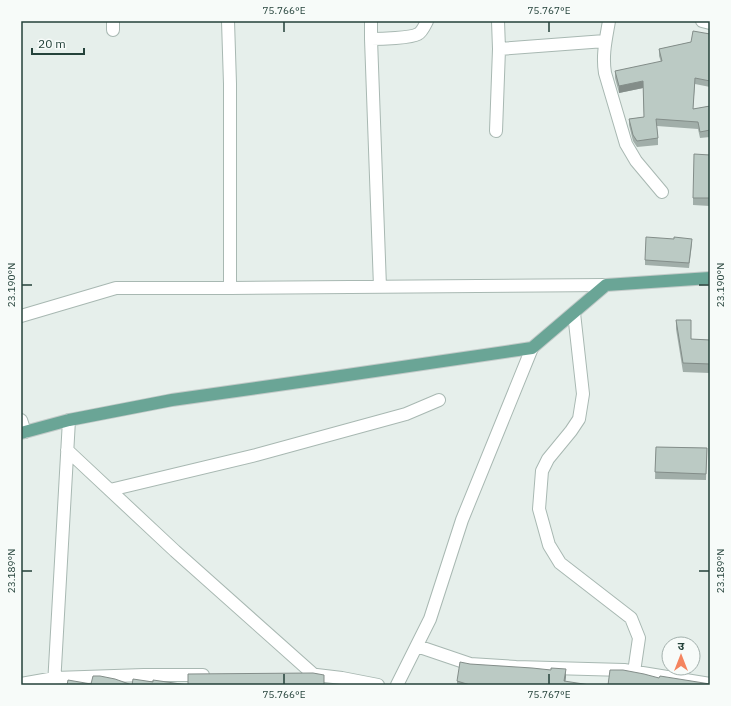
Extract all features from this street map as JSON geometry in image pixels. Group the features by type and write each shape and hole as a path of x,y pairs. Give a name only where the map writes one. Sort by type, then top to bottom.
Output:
{"main road":[{"path":"23,433 69,420 172,400 532,348 606,286 710,278"}],"street":[{"path":"228,21 230,84 230,288"},
{"path":"372,21 371,39 380,287"},
{"path":"371,39 408,37 419,34 427,21"},
{"path":"496,131 499,49 498,21"},
{"path":"609,21 603,63 626,144 636,161 662,192"},
{"path":"702,21 710,23"},
{"path":"499,49 606,41"},
{"path":"21,316 116,288 606,286"},
{"path":"574,313 583,394 579,419 548,459 542,471 539,509 549,545 560,562 631,618 639,638 634,672"},
{"path":"397,685 430,619 462,520 532,348"},
{"path":"110,490 256,455 406,414 439,400"},
{"path":"21,420 23,433"},
{"path":"55,682 69,420"},
{"path":"67,450 175,551 312,674"},
{"path":"417,646 470,664 516,667 624,670 710,684"},
{"path":"297,674 312,674 342,678 378,685"},
{"path":"21,684 144,675 213,675"}],"building":[{"path":"693,31 710,34 710,81 695,78 693,109 710,106 710,130 700,132 698,122 656,119 658,138 637,141 633,135 629,119 644,117 643,81 619,86 615,71 662,61 659,49 691,42"},
{"path":"694,154 710,155 710,198 693,198"},
{"path":"646,237 674,239 674,237 692,239 689,263 645,260"},
{"path":"676,320 691,320 691,339 710,340 710,364 683,363"},
{"path":"656,447 707,448 706,474 655,472"},
{"path":"460,662 551,670 551,668 566,669 564,681 590,685 470,685 457,681"},
{"path":"610,670 623,670 659,678 660,676 710,685 608,685"},
{"path":"313,673 324,675 324,685 188,685 188,674"},
{"path":"93,676 100,676 132,685 67,685 68,680 91,684"},
{"path":"133,679 188,685 132,685"}]}
